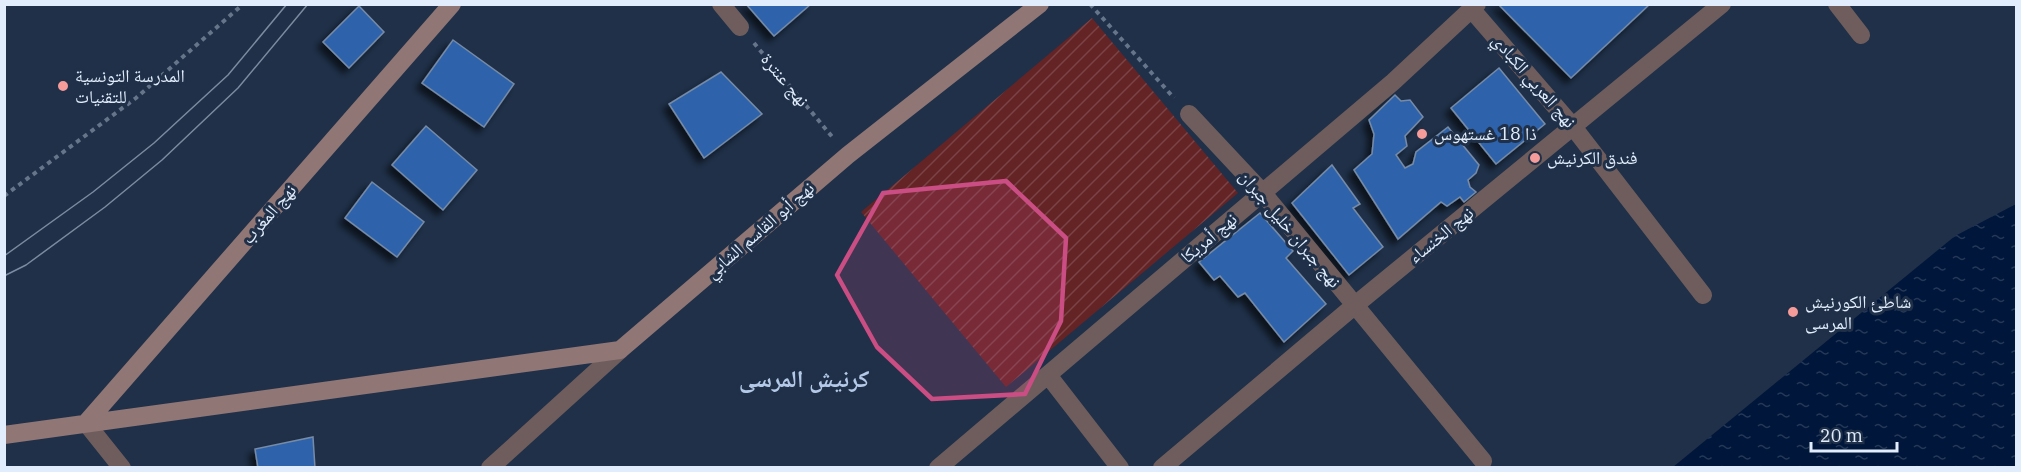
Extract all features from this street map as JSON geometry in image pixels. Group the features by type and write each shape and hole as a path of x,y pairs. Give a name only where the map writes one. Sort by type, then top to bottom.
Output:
{"street":[{"name":"نهج المغرب","path":"86,423 452,4"},
{"path":"721,4 741,27"},
{"name":"نهج أبو القاسم الشابي","path":"490,468 621,350 848,155 1040,4"},
{"name":"نهج الخنساء","path":"1162,468 1354,306 1574,128 1722,4"},
{"path":"1837,4 1861,35"},
{"name":"نهج العربي الكبادي","path":"1475,8 1574,128 1703,296"},
{"name":"نهج أمريكا","path":"938,468 1475,8"},
{"name":"نهج جبران خليل جبران","path":"1188,114 1262,192 1483,461"},
{"path":"4,435 621,350"},
{"path":"1048,375 1120,468"},
{"path":"86,423 122,468"}],"path":[{"path":"1090,4 1188,114"},
{"path":"4,196 136,98 241,6"},
{"name":"نهج عنترة","path":"741,27 848,155"}],"highlighted area":[{"path":"1006,181 1066,238 1061,321 1025,394 932,399 877,347 837,275 883,193"}],"shaded area":[{"path":"1092,18 1238,193 1006,387 861,212"}],"water":[{"path":"2016,204 2016,467 1673,467 1955,236"}],"building":[{"path":"746,4 811,4 774,36"},
{"path":"1498,4 1650,4 1571,78"},
{"path":"359,6 384,32 349,68 323,42"},
{"path":"453,40 514,84 484,127 422,83"},
{"path":"1499,68 1545,124 1496,164 1451,108"},
{"path":"721,72 762,114 704,158 669,104"},
{"path":"1395,95 1401,101 1410,100 1423,117 1405,136 1407,146 1396,155 1405,168 1413,164 1416,152 1448,127 1479,165 1476,173 1468,180 1470,187 1476,192 1464,202 1460,197 1447,206 1441,202 1398,239 1354,170 1372,154 1374,134 1369,120"},
{"path":"426,126 477,170 443,210 392,165"},
{"path":"1332,165 1360,204 1353,208 1383,247 1349,275 1292,203"},
{"path":"372,182 424,222 397,257 345,218"},
{"path":"1260,213 1293,251 1286,258 1326,304 1284,342 1245,293 1238,297 1220,276 1214,280 1199,262"},
{"path":"313,437 315,468 258,468 255,449"}],"tram line":[{"path":"4,256 93,192 154,143 228,75 287,4"},
{"path":"4,276 26,265 105,207 162,160 238,88 308,4"}],"place":[{"name":"المدرسة التونسية للتقنيات","path":"63,86"},
{"name":"ذا 18 غستهوس","path":"1422,134"},
{"name":"فندق الكرنيش","path":"1535,158"},
{"name":"شاطئ الكورنيش المرسى","path":"1793,312"}],"district":[{"name":"كرنيش المرسى","path":"804,379"}]}
